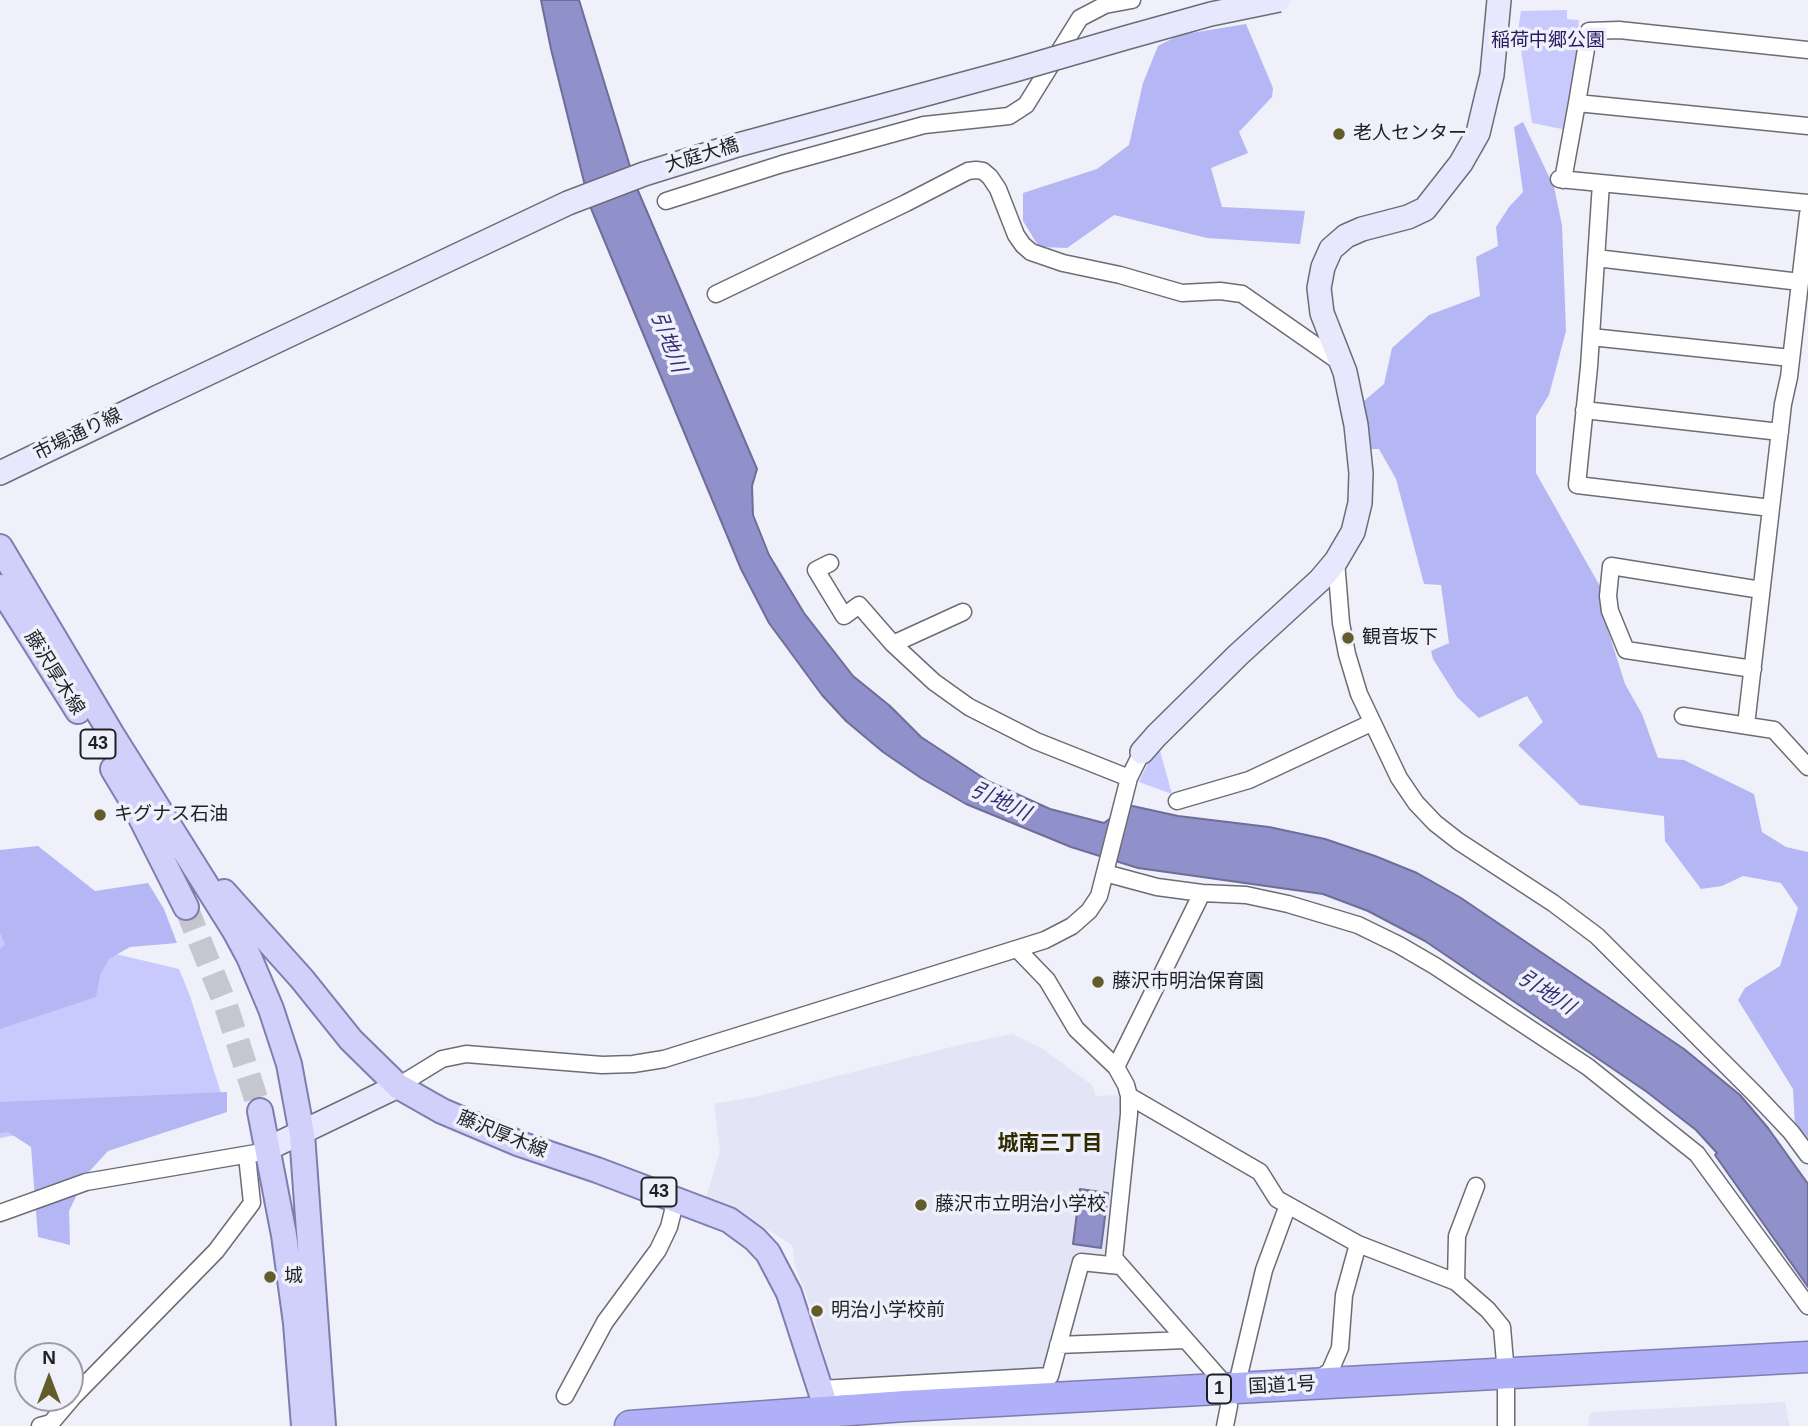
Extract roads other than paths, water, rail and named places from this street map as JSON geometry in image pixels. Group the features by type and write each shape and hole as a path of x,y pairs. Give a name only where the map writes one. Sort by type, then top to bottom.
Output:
{"highway":[{"name":"国道1号","path":"873,1426 1506,1383 1808,1357"},
{"name":"国道1号","path":"631,1426 905,1405 1230,1402 1306,1384 1368,1381 1506,1383 1808,1373"}],"main road":[{"name":"藤沢厚木線","path":"0,547 111,736 235,931 261,982 289,1065 302,1134 323,1426"},
{"name":"藤沢厚木線","path":"0,587 134,804 186,907"},
{"name":"藤沢厚木線","path":"175,837 302,979 351,1040 398,1086 442,1111 520,1144 729,1220 755,1239 768,1253 789,1293 821,1394"},
{"path":"260,1111 258,1152 284,1235 296,1323 304,1426"},
{"path":"296,1323 291,1170 296,1146 302,1134"}],"street":[{"path":"666,201 782,164 924,125 1009,116 1026,106 1080,18 1105,5 1132,0"},
{"name":"大庭大橋","path":"156,398 568,203 644,174 734,146 1212,14 1279,0"},
{"path":"0,1213 86,1182 258,1152 302,1134 398,1086 442,1059 466,1054 633,1065 664,1059 1017,950 1072,926 1089,911 1099,896 1124,794 1142,752 1163,728 1320,580 1336,561 1353,532 1360,503 1361,473 1356,425 1341,363 1322,313 1319,288 1323,267 1331,249 1346,236 1425,209 1461,163 1478,133 1488,95 1499,0"},
{"path":"1808,50 1619,30 1589,31 1561,179 1808,203"},
{"path":"1577,103 1808,127"},
{"path":"716,295 976,170 990,177 998,189 1016,235 1031,252 1063,264 1120,275 1182,293 1220,291 1242,294 1341,363"},
{"path":"1601,183 1591,337 1577,485 1771,508"},
{"path":"1746,725 1808,214"},
{"path":"1596,258 1800,282"},
{"path":"1591,337 1791,358"},
{"name":"市場通り線","path":"0,473 156,398"},
{"path":"1584,410 1780,432"},
{"path":"1336,561 1341,624 1347,654 1371,723 1399,778 1416,803 1435,822 1489,862 1553,902 1597,936 1756,1095 1791,1132 1808,1155"},
{"path":"830,563 816,570 844,616 859,605 892,644 934,682 987,718 1036,741 1129,778"},
{"path":"1753,669 1626,650 1610,611 1608,596 1611,566 1761,590"},
{"path":"892,644 963,612"},
{"path":"1683,716 1778,732 1808,767"},
{"path":"1177,801 1249,780 1371,723"},
{"path":"1105,873 1157,887 1246,895 1288,904 1358,925 1435,966 1588,1067 1697,1154 1808,1306"},
{"path":"1115,1067 1202,893"},
{"path":"1017,950 1047,980 1076,1028 1115,1067 1129,1096 1124,1175 1114,1258 1186,1340 1230,1402"},
{"path":"1129,1096 1260,1172 1277,1199 1358,1244 1456,1282 1488,1310 1502,1327 1506,1426"},
{"path":"40,1426 51,1423 73,1397 216,1251 252,1203 258,1152"},
{"path":"1456,1282 1457,1236 1476,1186"},
{"path":"565,1396 606,1322 658,1251 676,1199"},
{"path":"1230,1402 1264,1270 1289,1205"},
{"path":"1358,1244 1344,1294 1340,1348 1343,1360 1350,1370 1357,1377 1368,1381"},
{"path":"821,1394 1050,1376 1081,1262 1119,1266"},
{"path":"1058,1345 1186,1340"},
{"path":"1306,1384 1320,1379 1330,1371 1340,1348"}],"water":[{"name":"引地川","path":"541,0 579,0 636,186 757,469 752,486 753,515 769,555 804,613 853,676 890,706 921,737 988,781 1050,809 1104,823 1128,805 1178,816 1269,827 1325,839 1417,873 1461,898 1684,1049 1740,1095 1768,1128 1808,1184 1808,1287 1715,1155 1717,1153 1696,1130 1647,1092 1425,941 1368,911 1323,894 1138,868 1071,847 966,804 883,752 846,721 822,695 769,623 741,569 590,206"},
{"path":"1080,1189 1108,1193 1101,1248 1073,1244"}],"tunnel":[{"path":"186,907 226,1006 260,1111"}],"place":[{"name":"老人センター","path":"1339,134"},
{"name":"観音坂下","path":"1348,638"},
{"name":"キグナス石油","path":"100,815"},
{"name":"藤沢市明治保育園","path":"1098,982"},
{"name":"藤沢市立明治小学校","path":"921,1205"},
{"name":"城","path":"270,1277"},
{"name":"明治小学校前","path":"817,1311"}],"district":[{"name":"城南三丁目","path":"1050,1144"}],"park label":[{"name":"稲荷中郷公園","path":"1548,41"}]}
